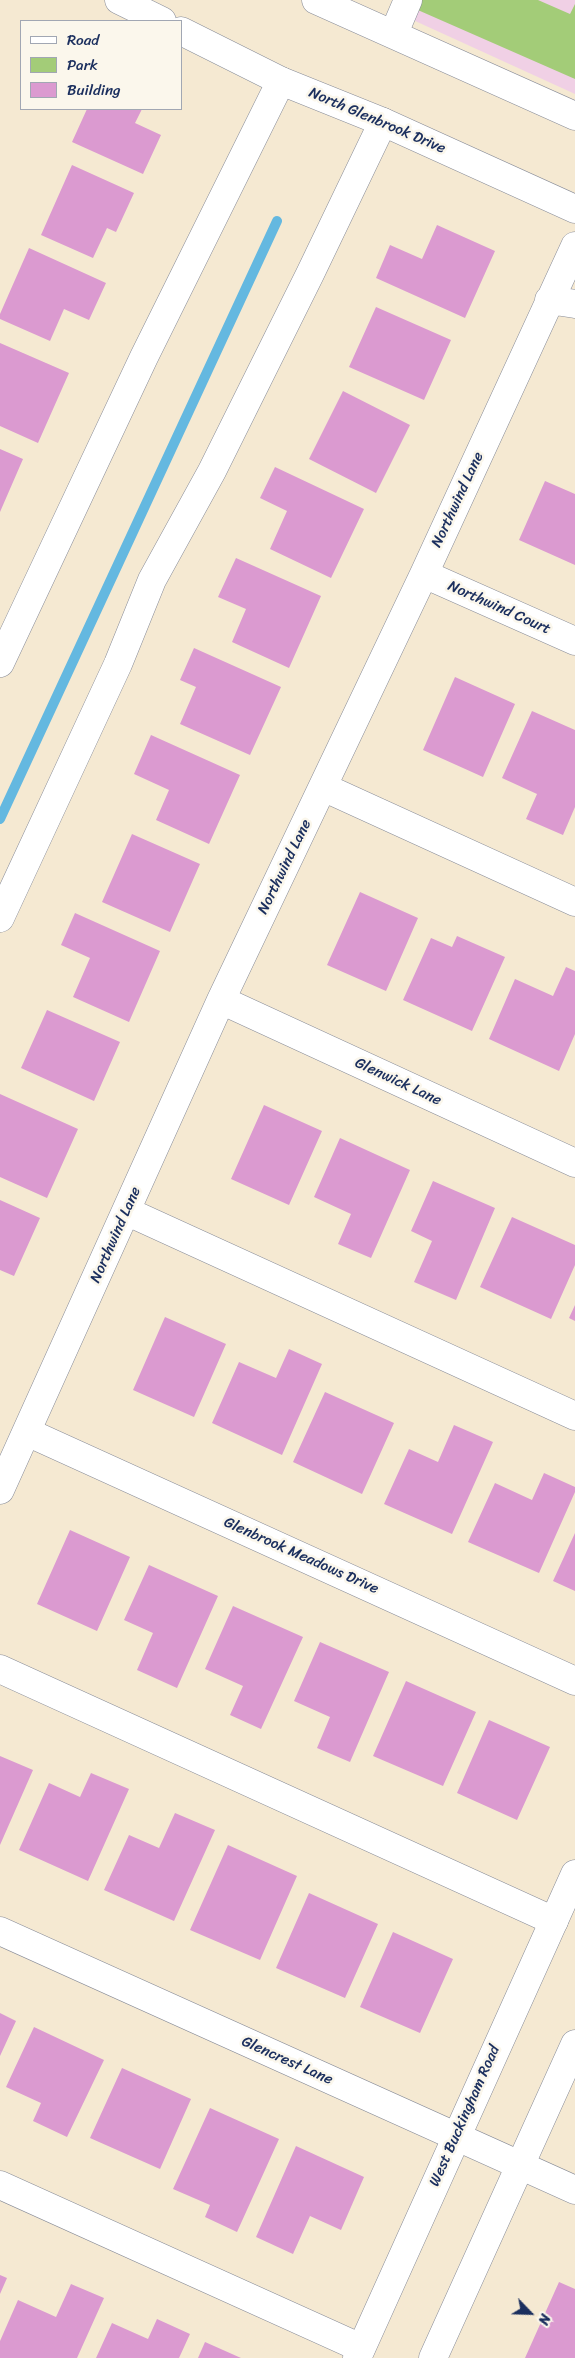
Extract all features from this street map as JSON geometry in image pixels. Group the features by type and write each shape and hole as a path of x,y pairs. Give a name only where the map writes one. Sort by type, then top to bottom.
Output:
{"street":[{"path":"316,0 394,33 575,116"},
{"path":"394,33 408,0"},
{"path":"130,2 160,20"},
{"name":"North Glenbrook Drive","path":"182,32 281,81 383,122 575,209"},
{"path":"0,663 144,357 281,81"},
{"path":"0,918 118,664 152,580 239,417 383,122"},
{"name":"Northwind Lane","path":"0,1490 221,1000 424,574 562,302 575,246"},
{"name":"Northwind Court","path":"424,574 575,641"},
{"path":"323,787 575,902"},
{"name":"Glenwick Lane","path":"221,1000 575,1164"},
{"path":"126,1211 575,1416"},
{"name":"Glenbrook Meadows Drive","path":"27,1432 575,1681"},
{"path":"0,1669 554,1921"},
{"name":"West Buckingham Road","path":"359,2353 575,1874"},
{"name":"Glencrest Lane","path":"0,1931 575,2190"},
{"path":"433,2358 575,2044"},
{"path":"0,2185 359,2353"}],"shaded area":[{"path":"422,0 575,0 575,94 413,20"}],"green space":[{"path":"395,0 538,0 570,14 575,4 575,79"}],"building":[{"path":"87,110 142,110 135,123 161,135 143,174 72,142"},
{"path":"72,165 134,193 116,232 107,228 93,258 41,235"},
{"path":"437,225 495,251 465,318 376,278 390,245 422,259"},
{"path":"29,248 106,283 89,320 64,309 50,341 0,319 0,314"},
{"path":"376,307 451,340 424,400 349,367"},
{"path":"0,343 69,373 38,443 0,426"},
{"path":"343,391 410,425 376,493 309,459"},
{"path":"0,449 23,459 0,512"},
{"path":"275,467 364,509 331,578 270,549 287,511 260,498"},
{"path":"545,481 575,494 575,565 519,540"},
{"path":"236,558 321,596 289,668 232,642 246,609 218,597"},
{"path":"194,648 281,687 250,755 180,724 196,687 180,680"},
{"path":"455,677 515,704 483,777 423,750"},
{"path":"532,711 575,730 575,807 563,835 526,819 537,794 502,778"},
{"path":"151,735 240,775 209,844 156,820 169,790 134,774"},
{"path":"132,834 200,864 170,932 102,902"},
{"path":"360,892 418,918 386,991 327,965"},
{"path":"75,913 160,951 129,1022 73,997 90,958 61,945"},
{"path":"457,936 505,957 472,1031 403,1000 431,938 452,947"},
{"path":"566,967 575,971 575,1034 559,1071 489,1039 515,979 553,996"},
{"path":"47,1010 120,1042 94,1101 21,1068"},
{"path":"0,1094 78,1129 47,1198 0,1177"},
{"path":"264,1105 322,1131 289,1205 231,1179"},
{"path":"340,1138 410,1170 371,1258 338,1244 351,1214 314,1197"},
{"path":"433,1181 495,1208 456,1300 414,1282 432,1241 411,1231"},
{"path":"0,1200 40,1218 14,1276 0,1270"},
{"path":"512,1217 575,1245 575,1265 551,1319 480,1287"},
{"path":"575,1305 575,1321 569,1318"},
{"path":"165,1317 226,1344 194,1417 133,1390"},
{"path":"289,1349 322,1364 282,1455 212,1423 239,1362 276,1378"},
{"path":"325,1392 394,1423 362,1494 293,1462"},
{"path":"454,1425 493,1442 452,1534 384,1504 409,1449 438,1462"},
{"path":"544,1473 575,1487 575,1492 539,1573 468,1542 495,1483 532,1500"},
{"path":"70,1530 130,1557 97,1631 37,1604"},
{"path":"575,1533 575,1591 553,1581"},
{"path":"149,1565 218,1596 177,1688 137,1670 153,1633 124,1620"},
{"path":"233,1606 303,1637 261,1729 230,1715 243,1686 205,1669"},
{"path":"320,1642 389,1672 350,1762 317,1748 330,1717 294,1701"},
{"path":"406,1681 476,1712 443,1786 373,1756"},
{"path":"489,1720 550,1747 517,1820 457,1793"},
{"path":"0,1756 33,1770 0,1845"},
{"path":"91,1773 129,1789 88,1881 19,1850 49,1783 80,1797"},
{"path":"175,1813 215,1830 174,1921 104,1890 129,1835 159,1848"},
{"path":"228,1845 297,1876 260,1960 190,1930"},
{"path":"309,1893 378,1924 345,1998 276,1968"},
{"path":"393,1932 453,1959 420,2033 360,2007"},
{"path":"0,2013 16,2021 0,2056"},
{"path":"34,2027 104,2060 67,2137 33,2121 41,2103 6,2087"},
{"path":"122,2068 191,2099 160,2169 90,2138"},
{"path":"210,2108 279,2139 237,2232 205,2217 210,2205 173,2189"},
{"path":"296,2146 364,2177 341,2230 310,2216 293,2254 256,2237"},
{"path":"0,2275 7,2278 0,2294"},
{"path":"559,2282 575,2289 575,2358 525,2358"},
{"path":"71,2284 104,2298 77,2358 0,2358 0,2341 18,2300 56,2317"},
{"path":"157,2319 190,2334 179,2358 96,2358 112,2323 148,2339"},
{"path":"205,2342 241,2358 198,2358"}],"waterway":[{"path":"0,819 277,221"}]}
